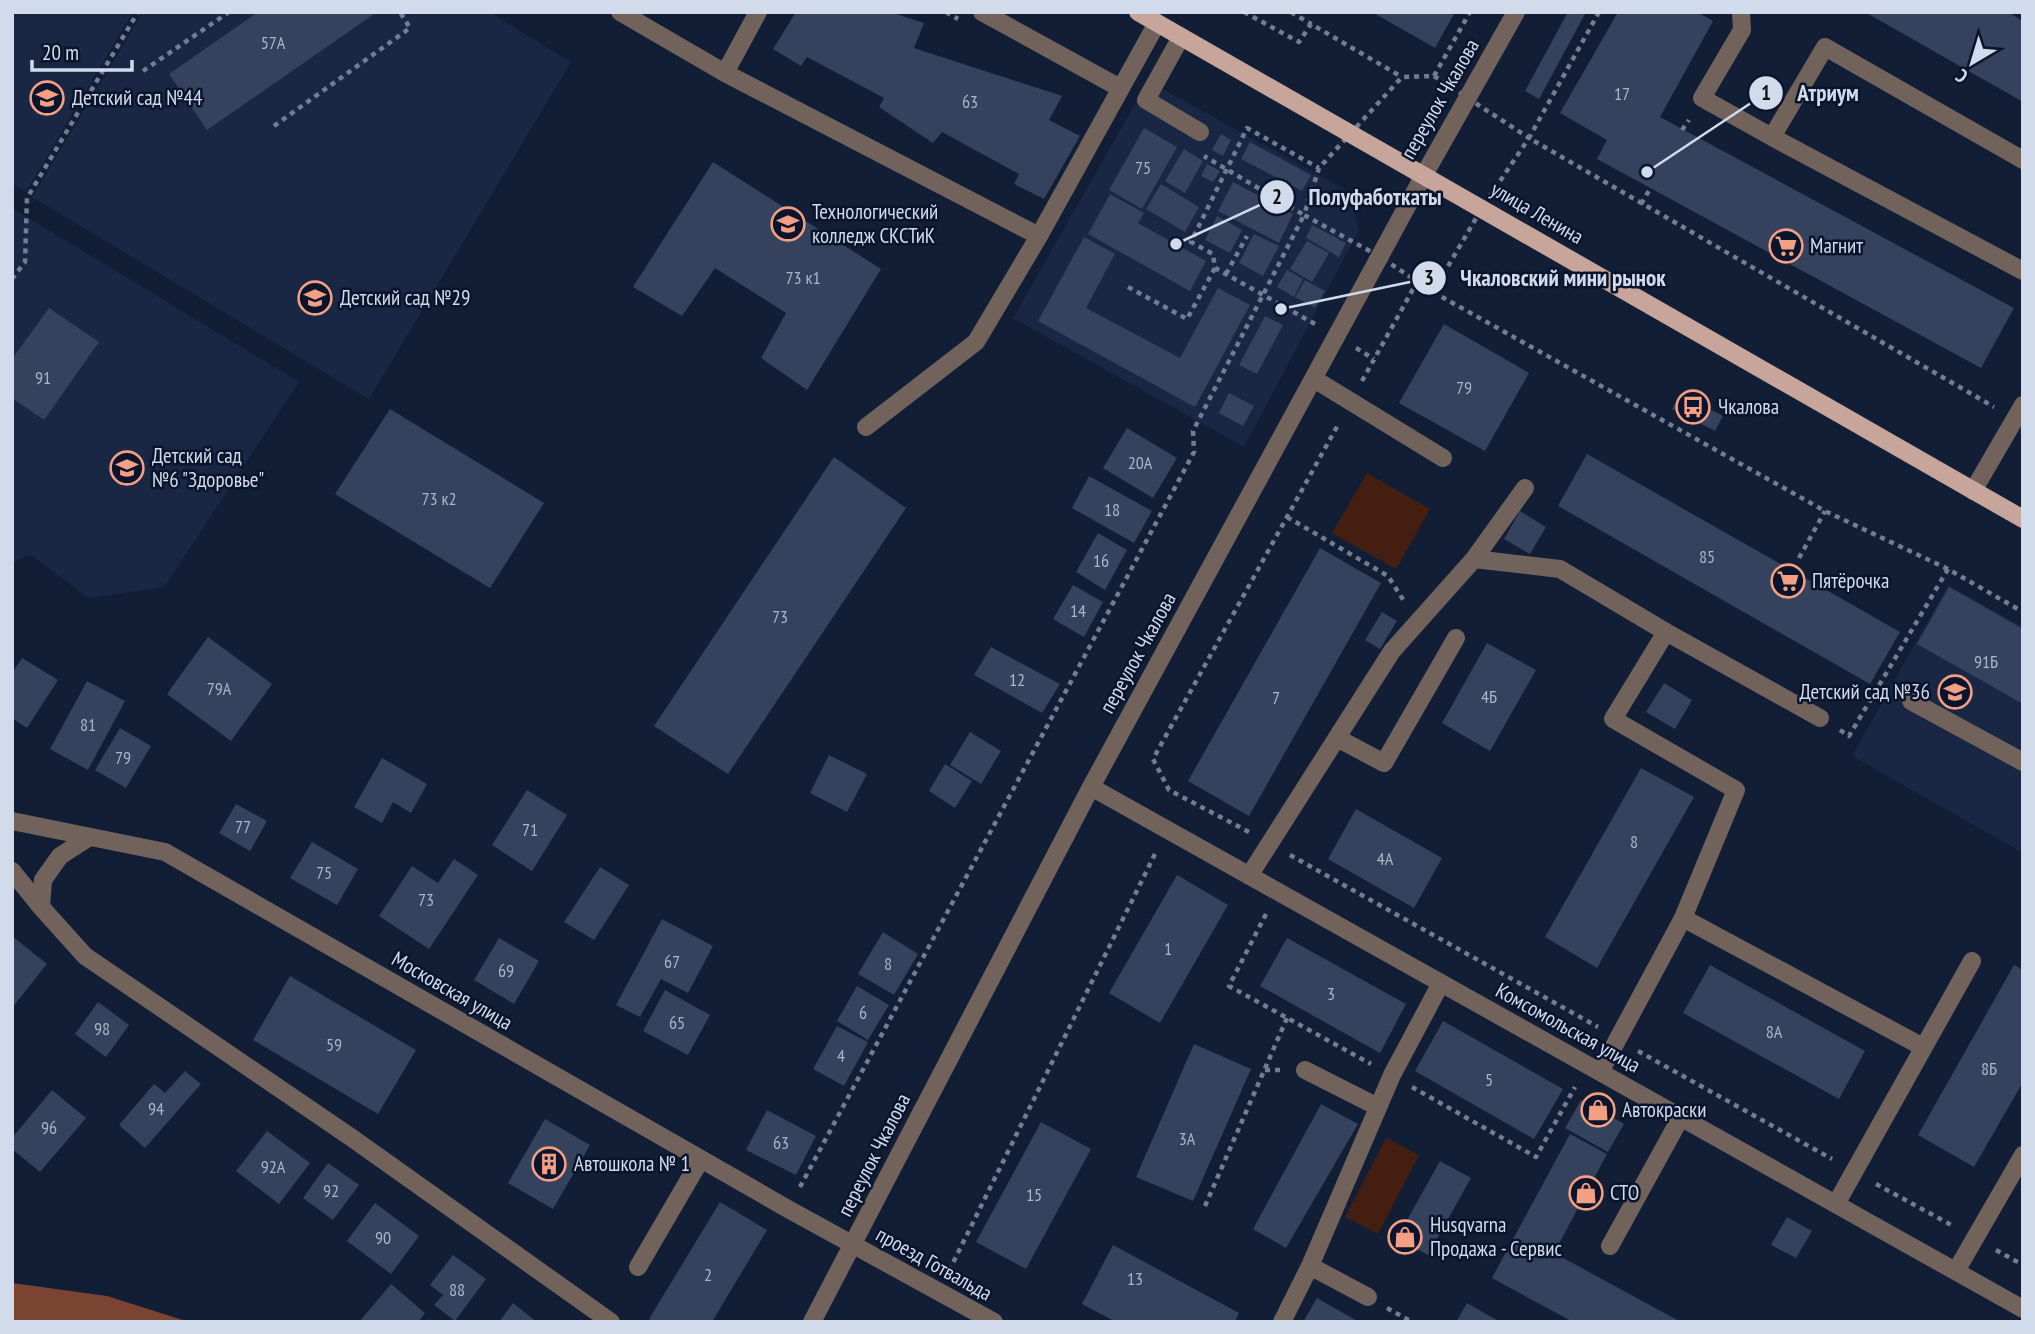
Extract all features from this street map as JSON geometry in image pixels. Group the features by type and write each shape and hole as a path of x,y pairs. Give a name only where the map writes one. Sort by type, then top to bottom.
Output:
{"main road":[{"name":"улица Ленина","path":"1138,12 2023,519"}],"street":[{"path":"620,12 725,73 1039,236"},
{"path":"725,73 758,12"},
{"name":"переулок Чкалова","path":"813,1322 1091,787 1424,175 1517,12"},
{"path":"1741,12 1742,30 1702,98 2023,271"},
{"path":"976,19 1120,88"},
{"path":"866,427 976,342 1039,236 1157,23"},
{"path":"1181,37 1146,100 1200,132"},
{"path":"1772,137 1825,47 2023,160"},
{"path":"1314,379 1443,458"},
{"path":"1973,491 2023,405"},
{"path":"1250,876 1392,651 1474,559 1525,488"},
{"path":"1474,559 1560,569 1820,718"},
{"path":"1600,1072 1683,918 1736,790 1613,719 1666,632"},
{"path":"1337,738 1384,763 1456,638"},
{"path":"1911,701 2023,762"},
{"name":"Комсомольская улица","path":"1091,787 2023,1309"},
{"name":"Московская улица","path":"12,821 165,852 853,1245"},
{"path":"41,907 43,880 60,856 89,838"},
{"path":"12,871 85,956 352,1138 611,1322"},
{"path":"1683,918 1923,1047"},
{"path":"1836,1204 1972,961"},
{"path":"1282,1322 1310,1266 1392,1075 1441,983"},
{"path":"1305,1070 1378,1107"},
{"path":"1610,1246 1681,1117"},
{"path":"1956,1271 2023,1155"},
{"path":"638,1266 701,1159"},
{"name":"проезд Готвальда","path":"853,1245 994,1322"},
{"path":"1310,1266 1368,1297"}],"path":[{"path":"12,279 24,262 27,198 138,12"},
{"path":"143,71 229,12"},
{"path":"274,126 410,28 400,12"},
{"path":"946,12 976,19"},
{"path":"1244,12 1299,42 1311,24"},
{"path":"1291,12 1402,77"},
{"path":"1434,76 1470,12"},
{"path":"1599,12 1529,138 1992,404 2011,427"},
{"path":"1128,287 1188,319 1215,268 1213,254 1191,242 1247,128 1319,168"},
{"path":"788,1209 1194,452 1194,431 1304,215 1192,150"},
{"path":"1641,204 1650,189"},
{"path":"1226,274 1247,236"},
{"path":"1215,268 1374,359"},
{"path":"1417,282 1153,759 1169,790 2023,1265"},
{"path":"1433,292 1825,511 1948,569 2023,612"},
{"path":"1799,558 1825,511"},
{"path":"1287,517 1388,576 1418,622"},
{"path":"1820,718 1849,736 1948,569"},
{"path":"939,1292 1185,798"},
{"path":"1205,1206 1287,1018"}],"shaded area":[{"name":"Детский сад №44","path":"12,12 133,12 26,192 12,184"},
{"name":"Детский сад №29","path":"143,12 489,12 571,62 369,399 32,197"},
{"path":"1148,81 1348,191 1359,230 1244,447 1013,318"},
{"name":"Детский сад №6 \"Здоровье\"","path":"12,208 299,382 164,587 88,598 30,554 12,563"},
{"path":"1367,473 1430,509 1396,569 1332,533"},
{"name":"Детский сад №36","path":"1948,585 2023,627 2023,853 1852,756"},
{"path":"1386,1138 1419,1155 1378,1234 1345,1217"},
{"path":"12,1283 107,1296 189,1322 12,1322"}],"building":[{"path":"258,12 377,12 207,130 169,74"},
{"path":"796,12 890,12 924,23 914,48 1062,96 1049,120 1080,136 1044,199 1014,184 1019,174 942,132 933,143 879,107 884,98 807,57 801,66 773,49"},
{"path":"1372,12 1455,12 1435,48"},
{"path":"1568,12 1586,12 1539,99 1525,91"},
{"path":"1618,12 1697,12 1713,21 1660,117 2014,308 1981,368 1597,159 1607,140 1560,113"},
{"path":"1865,12 2008,12 2023,21 2023,102"},
{"path":"1144,128 1177,147 1142,209 1109,190"},
{"path":"1221,134 1231,140 1223,156 1212,150"},
{"path":"1250,142 1311,175 1302,191 1241,159"},
{"path":"1184,149 1203,161 1185,193 1165,181"},
{"path":"713,162 881,269 807,390 761,358 786,313 715,268 682,316 633,287"},
{"path":"1207,164 1220,171 1213,182 1201,176"},
{"path":"1233,182 1293,214 1279,243 1218,211"},
{"path":"1161,184 1199,207 1185,232 1146,209"},
{"path":"1110,194 1144,213 1138,223 1206,261 1190,291 1088,234"},
{"path":"1217,216 1242,230 1230,253 1205,240"},
{"path":"1312,225 1346,243 1339,257 1306,238"},
{"path":"1254,234 1279,246 1263,276 1239,263"},
{"path":"1084,237 1115,254 1086,308 1180,358 1218,288 1250,305 1195,407 1038,321"},
{"path":"1307,241 1329,253 1312,282 1290,269"},
{"path":"1287,270 1303,279 1294,297 1277,287"},
{"path":"1305,280 1325,291 1315,308 1295,297"},
{"path":"49,308 99,342 44,420 12,398 12,359"},
{"path":"1265,316 1283,325 1257,374 1239,365"},
{"path":"1444,324 1529,373 1485,451 1399,403"},
{"path":"1229,393 1254,406 1243,426 1219,413"},
{"path":"1680,394 1723,416 1715,431 1672,409"},
{"path":"390,409 544,503 490,588 335,494"},
{"path":"1127,428 1177,458 1153,498 1103,468"},
{"path":"1587,454 1900,632 1870,684 1558,506"},
{"path":"834,457 906,508 728,774 654,726"},
{"path":"1089,476 1152,511 1134,543 1072,508"},
{"path":"1520,511 1546,527 1530,554 1504,539"},
{"path":"1098,533 1127,550 1105,590 1076,572"},
{"path":"1320,548 1381,583 1249,816 1188,781"},
{"path":"1073,585 1103,602 1084,637 1053,619"},
{"path":"1949,587 2023,629 2023,704 1917,644"},
{"path":"1382,612 1397,621 1380,649 1365,640"},
{"path":"208,637 272,684 231,741 167,694"},
{"path":"1487,643 1536,670 1490,751 1442,723"},
{"path":"991,647 1060,684 1042,713 974,675"},
{"path":"22,658 58,680 27,728 12,718 12,673"},
{"path":"87,681 125,701 88,770 50,749"},
{"path":"1664,683 1692,700 1675,729 1646,712"},
{"path":"120,728 151,746 126,788 95,770"},
{"path":"970,732 1001,751 981,784 950,765"},
{"path":"829,755 867,774 847,812 810,793"},
{"path":"382,758 427,784 411,813 393,802 382,823 354,807"},
{"path":"945,764 972,781 955,808 929,791"},
{"path":"1641,768 1694,797 1597,968 1545,937"},
{"path":"527,790 567,815 532,871 492,845"},
{"path":"236,804 267,821 250,851 219,833"},
{"path":"1356,809 1442,858 1414,908 1328,859"},
{"path":"312,842 358,869 337,905 290,878"},
{"path":"454,859 478,875 429,949 379,916 412,866 438,883"},
{"path":"600,867 629,885 594,940 564,922"},
{"path":"1177,875 1228,905 1160,1023 1109,993"},
{"path":"662,919 713,946 688,993 661,979 640,1017 616,1005"},
{"path":"883,932 918,954 894,995 858,974"},
{"path":"12,936 47,964 12,1008"},
{"path":"499,938 539,961 514,1004 474,980"},
{"path":"1287,938 1406,1004 1380,1053 1260,986"},
{"path":"1710,965 1865,1051 1839,1099 1683,1013"},
{"path":"2014,965 2023,970 2023,1082 1974,1167 1918,1135"},
{"path":"290,976 416,1050 378,1114 253,1040"},
{"path":"857,986 889,1005 868,1040 837,1021"},
{"path":"665,990 710,1015 688,1055 643,1031"},
{"path":"98,1002 129,1025 106,1057 75,1034"},
{"path":"1443,1021 1563,1089 1534,1139 1415,1071"},
{"path":"837,1026 868,1042 844,1086 813,1069"},
{"path":"1194,1044 1251,1069 1193,1201 1136,1177"},
{"path":"185,1071 201,1084 145,1148 119,1125 154,1084 165,1093"},
{"path":"52,1090 86,1118 40,1172 12,1149 12,1138"},
{"path":"1581,1100 1624,1124 1608,1152 1565,1128"},
{"path":"1321,1104 1358,1124 1286,1248 1253,1229"},
{"path":"767,1110 816,1136 796,1175 746,1150"},
{"name":"Автошкола № 1","path":"545,1119 590,1145 553,1209 508,1183"},
{"path":"1041,1122 1091,1149 1026,1269 976,1242"},
{"path":"267,1131 310,1163 279,1204 236,1171"},
{"path":"1570,1134 1607,1154 1554,1253 1681,1322 1573,1322 1492,1278"},
{"path":"1440,1161 1471,1178 1428,1255 1397,1238"},
{"path":"328,1163 359,1185 333,1220 303,1198"},
{"path":"720,1202 767,1230 712,1322 654,1322 649,1319"},
{"path":"375,1203 419,1236 391,1274 347,1241"},
{"path":"1787,1217 1812,1231 1796,1258 1771,1245"},
{"path":"1113,1245 1239,1313 1235,1322 1116,1322 1082,1304"},
{"path":"453,1255 486,1279 455,1321 434,1305 443,1295 430,1285"},
{"path":"391,1284 425,1313 418,1322 359,1322"},
{"path":"1317,1298 1359,1322 1303,1322"},
{"path":"513,1303 537,1322 499,1322"},
{"path":"1467,1303 1500,1322 1456,1322"}],"place":[{"name":"Детский сад №44","path":"47,98"},
{"name":"Атриум","path":"1647,172"},
{"name":"Технологический колледж СКСТиК","path":"788,224"},
{"name":"Полуфаботкаты","path":"1176,244"},
{"name":"Магнит","path":"1786,246"},
{"name":"Детский сад №29","path":"315,298"},
{"name":"Чкаловский мини рынок","path":"1281,309"},
{"name":"Чкалова","path":"1693,407"},
{"name":"Детский сад №6 \"Здоровье\"","path":"127,468"},
{"name":"Пятёрочка","path":"1788,581"},
{"name":"Детский сад №36","path":"1955,692"},
{"name":"Автокраски","path":"1598,1110"},
{"name":"Автошкола № 1","path":"549,1164"},
{"name":"СТО","path":"1586,1193"},
{"name":"Husqvarna Продажа - Сервис","path":"1405,1237"}]}
